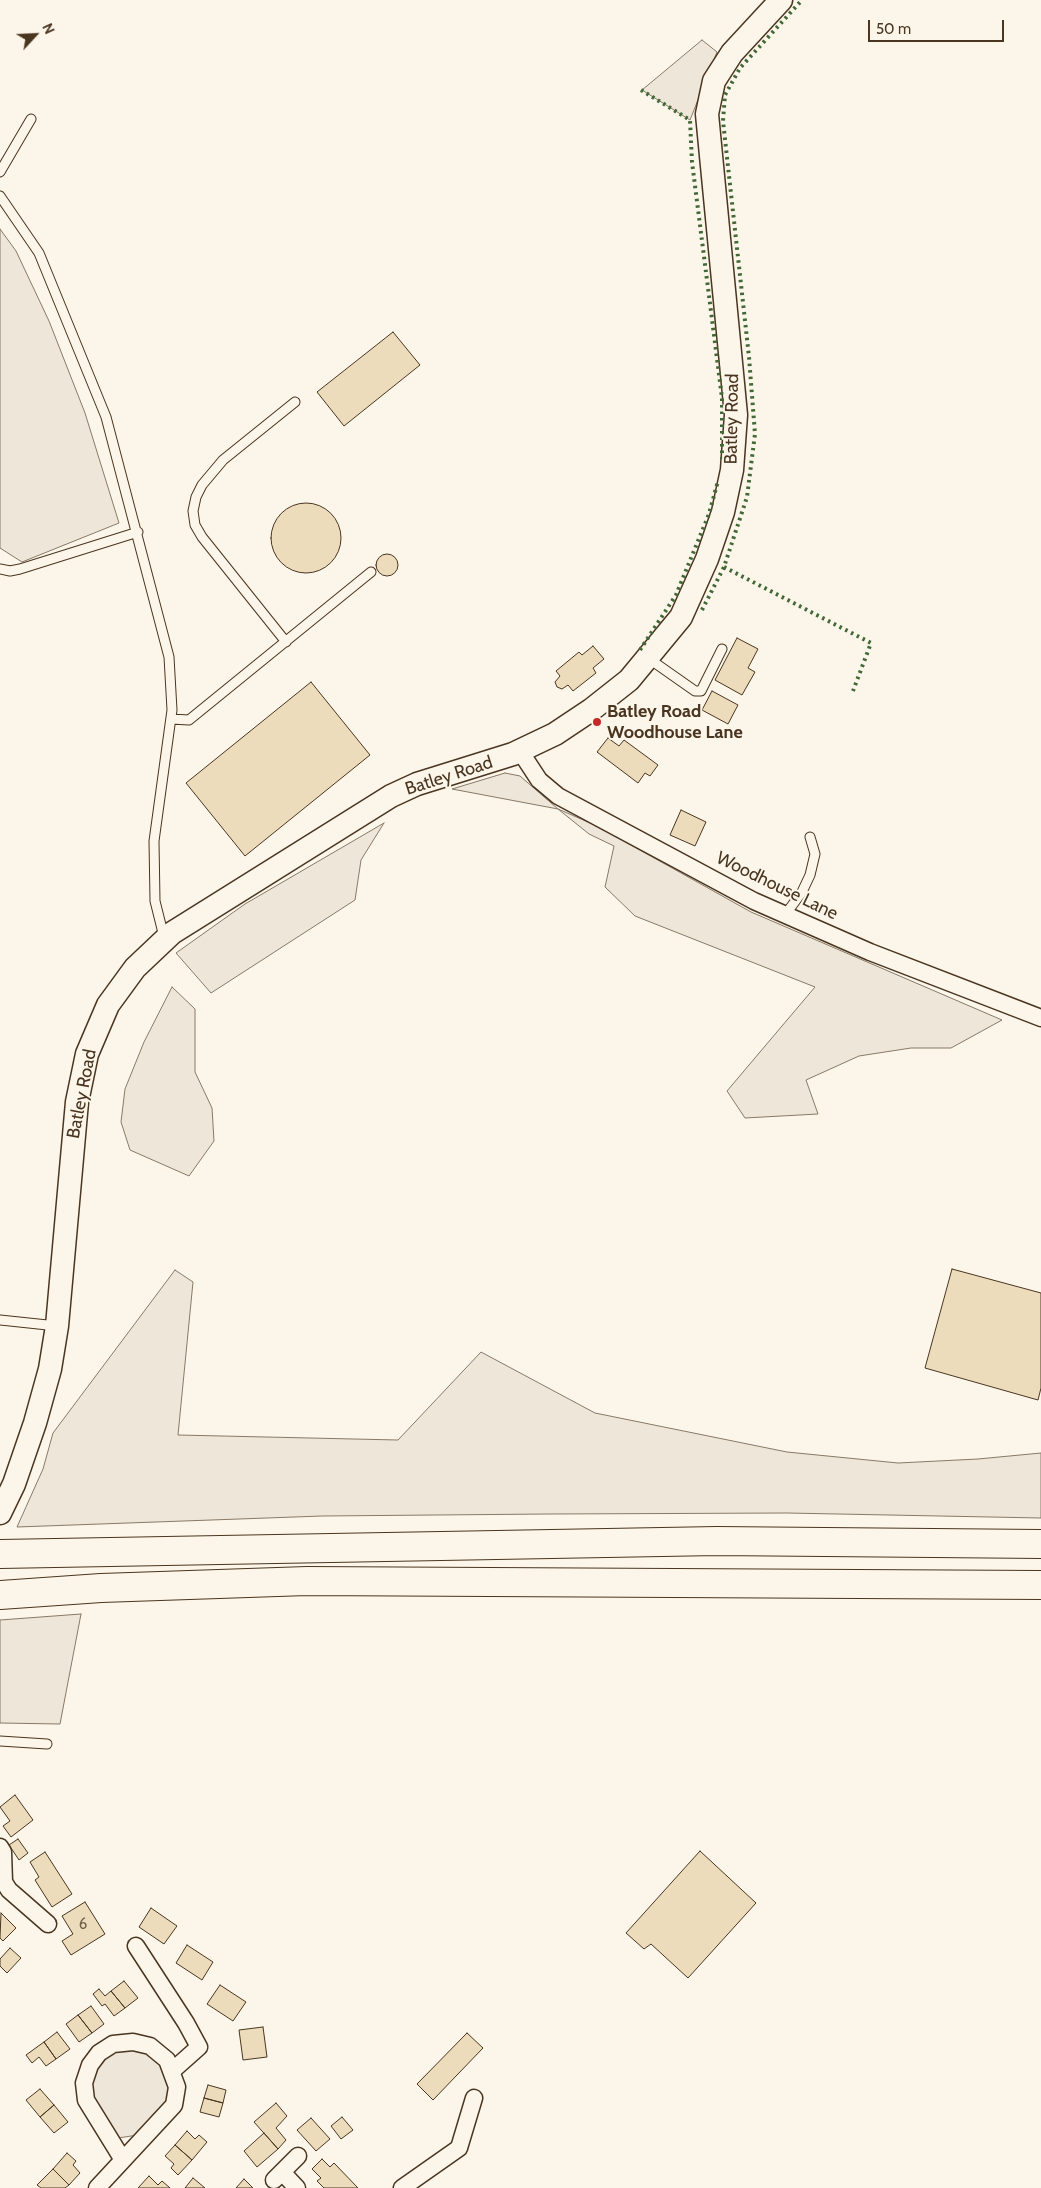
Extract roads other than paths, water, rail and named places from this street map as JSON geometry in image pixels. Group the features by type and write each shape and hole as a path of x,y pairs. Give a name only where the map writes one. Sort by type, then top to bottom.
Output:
{"highway":[{"path":"0,1554 716,1541 1041,1544"},
{"path":"0,1595 101,1588 307,1581 1041,1586"}],"street":[{"name":"Batley Road","path":"0,1513 14,1484 35,1423 50,1369 57,1326 77,1102 87,1054 108,1005 135,968 180,928 390,796 418,784 520,751 554,734 591,710 629,680 681,617 707,559 723,512 732,470 736,415 733,362 707,114 714,81 732,53 781,0"},
{"name":"Woodhouse Lane","path":"520,751 539,780 558,796 754,901 870,952 1041,1018"},
{"path":"0,1847 3,1852 4,1882 9,1890 48,1924"},
{"path":"136,1946 186,2023 199,2047 172,2071"},
{"path":"97,2188 124,2160 174,2105 177,2087 167,2060 150,2046 133,2042 113,2044 99,2053 90,2065 84,2083 86,2100 124,2160"},
{"path":"402,2188 459,2148 474,2098"},
{"path":"297,2188 278,2176 298,2156"}],"lane":[{"path":"0,172 31,119"},
{"path":"0,196 39,253 65,311 106,416 138,532 169,657 171,719 154,841 155,901 165,940"},
{"path":"286,642 202,537 196,525 193,511 196,497 202,485 223,460 295,402"},
{"path":"0,569 10,571 20,569 138,532"},
{"path":"171,719 189,720 371,572"},
{"path":"647,658 695,692 702,691 722,649"},
{"path":"786,915 802,892 810,875 814,854 810,837"},
{"path":"0,1320 57,1326"},
{"path":"0,1741 47,1744"}],"place":[{"name":"Batley Road Woodhouse Lane","path":"597,722"}]}
